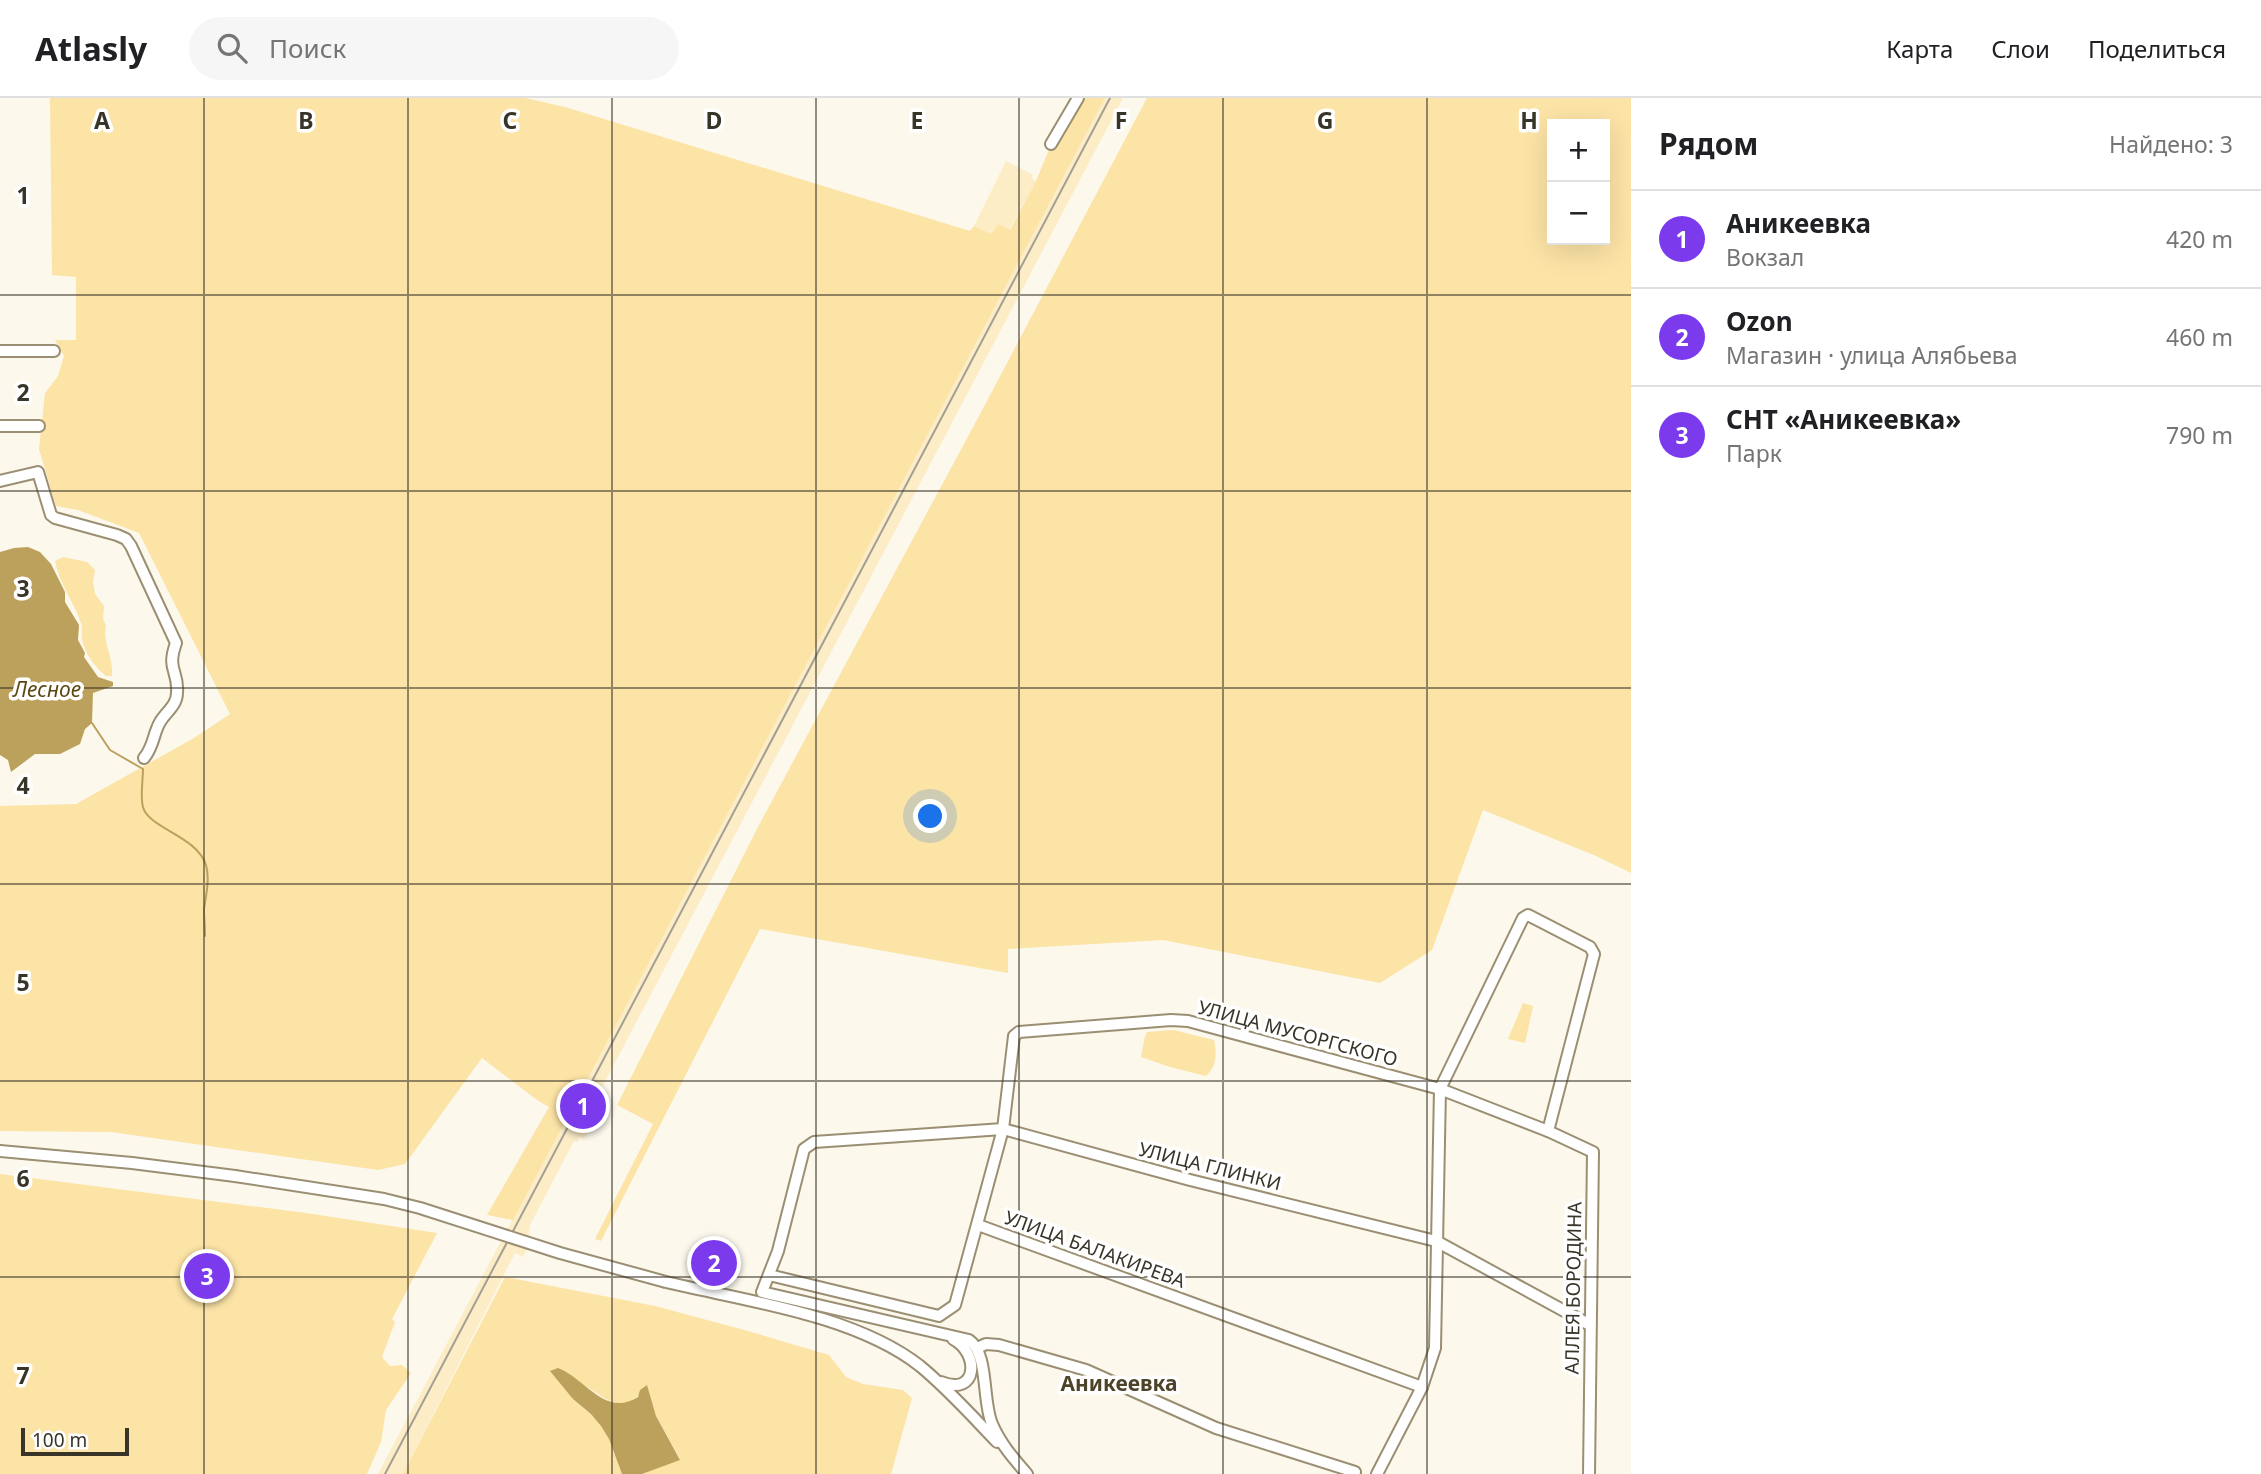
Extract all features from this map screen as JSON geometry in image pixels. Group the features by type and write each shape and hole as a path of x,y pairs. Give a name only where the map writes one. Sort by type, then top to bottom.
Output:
{"street":[{"path":"1051,144 1078,98"},
{"path":"0,351 54,351"},
{"path":"0,426 39,426"},
{"path":"0,481 38,472 51,515 117,534 131,546 176,643 170,659 177,695 173,706 159,725 153,746 144,758"},
{"path":"1377,1474 1422,1387 1436,1348 1440,1089 1522,918 1532,916 1590,947 1594,954 1548,1131"},
{"name":"УЛИЦА МУСОРГСКОГО","path":"1003,1129 1014,1036 1019,1032 1171,1020 1188,1021 1440,1089 1548,1131"},
{"path":"978,1225 1003,1129"},
{"name":"УЛИЦА ГЛИНКИ","path":"769,1275 778,1251 804,1149 814,1142 1003,1129 1203,1183 1436,1241 1590,1325"},
{"name":"АЛЛЕЯ БОРОДИНА","path":"1548,1131 1593,1152 1590,1474"},
{"path":"0,1151 235,1176 384,1199 421,1208 560,1253 666,1282 823,1319 887,1345 944,1384 961,1385 968,1380 972,1369 966,1349 939,1332"},
{"name":"УЛИЦА БАЛАКИРЕВА","path":"769,1275 939,1316 956,1305 978,1225 1422,1387"},
{"path":"769,1275 762,1292 969,1340 977,1348 991,1423 1005,1448 1027,1474"},
{"path":"977,1348 986,1344 999,1345 1086,1370 1216,1428 1355,1472"},
{"path":"933,1377 1014,1459"}],"shaded area":[{"path":"50,98 525,98 565,107 970,231 974,226 992,234 998,224 1010,230 1048,152 1083,98 1105,98 513,1220 487,1215 549,1107 482,1058 405,1164 378,1170 111,1132 0,1131 0,806 76,804 194,738 230,714 139,533 78,510 56,506 39,449 45,393 58,376 64,356 55,340 76,340 76,277 52,275"},
{"path":"1105,98 1123,98 589,1112 592,1113 588,1121 592,1124 584,1139 580,1137 577,1142 574,1141 530,1225 527,1249 523,1257 515,1253 403,1474 378,1474"},
{"path":"1147,98 1631,98 1631,873 1483,810 1432,950 1380,983 1163,940 1008,949 1008,973 760,929 601,1241 595,1239 653,1124 617,1105 759,825"},
{"path":"1006,161 1033,175 1031,178 1036,181 1009,230 992,234 974,226"},
{"path":"63,557 87,562 95,570 93,582 95,594 104,606 103,619 112,676 106,676 85,650 81,623 55,561"},
{"path":"1523,1003 1533,1006 1525,1043 1508,1039"},
{"path":"1173,1030 1214,1040 1215,1059 1206,1076 1141,1057 1147,1032"},
{"path":"0,1174 306,1213 437,1233 392,1319 395,1322 382,1357 390,1366 402,1365 411,1373 386,1410 381,1442 367,1474 0,1474"},
{"path":"505,1277 655,1306 748,1331 829,1355 846,1377 863,1384 903,1390 912,1398 891,1474 642,1474 680,1459 656,1416 647,1386 630,1401 612,1402 565,1371 573,1399 601,1426 609,1439 622,1474 403,1474"}],"water":[{"name":"Лесное","path":"28,547 40,552 51,564 65,592 65,602 79,625 78,640 85,653 84,657 98,677 113,682 113,686 93,693 92,723 85,729 80,744 60,754 35,754 11,772 8,760 0,755 0,552"},
{"path":"558,1368 605,1400 615,1403 638,1397 640,1390 647,1385 656,1416 680,1460 642,1474 622,1474 609,1439 601,1426 573,1399 550,1371"}],"waterway":[{"path":"92,723 110,750 143,769 142,798 147,814 201,855 208,876 204,909 205,936"}],"railway":[{"path":"385,1474 1110,98"}],"place":[{"name":"Аникеевка","path":"583,1106"},
{"name":"Ozon","path":"714,1263"},
{"name":"СНТ «Аникеевка»","path":"207,1276"}],"district":[{"name":"Аникеевка","path":"1119,1383"}]}
